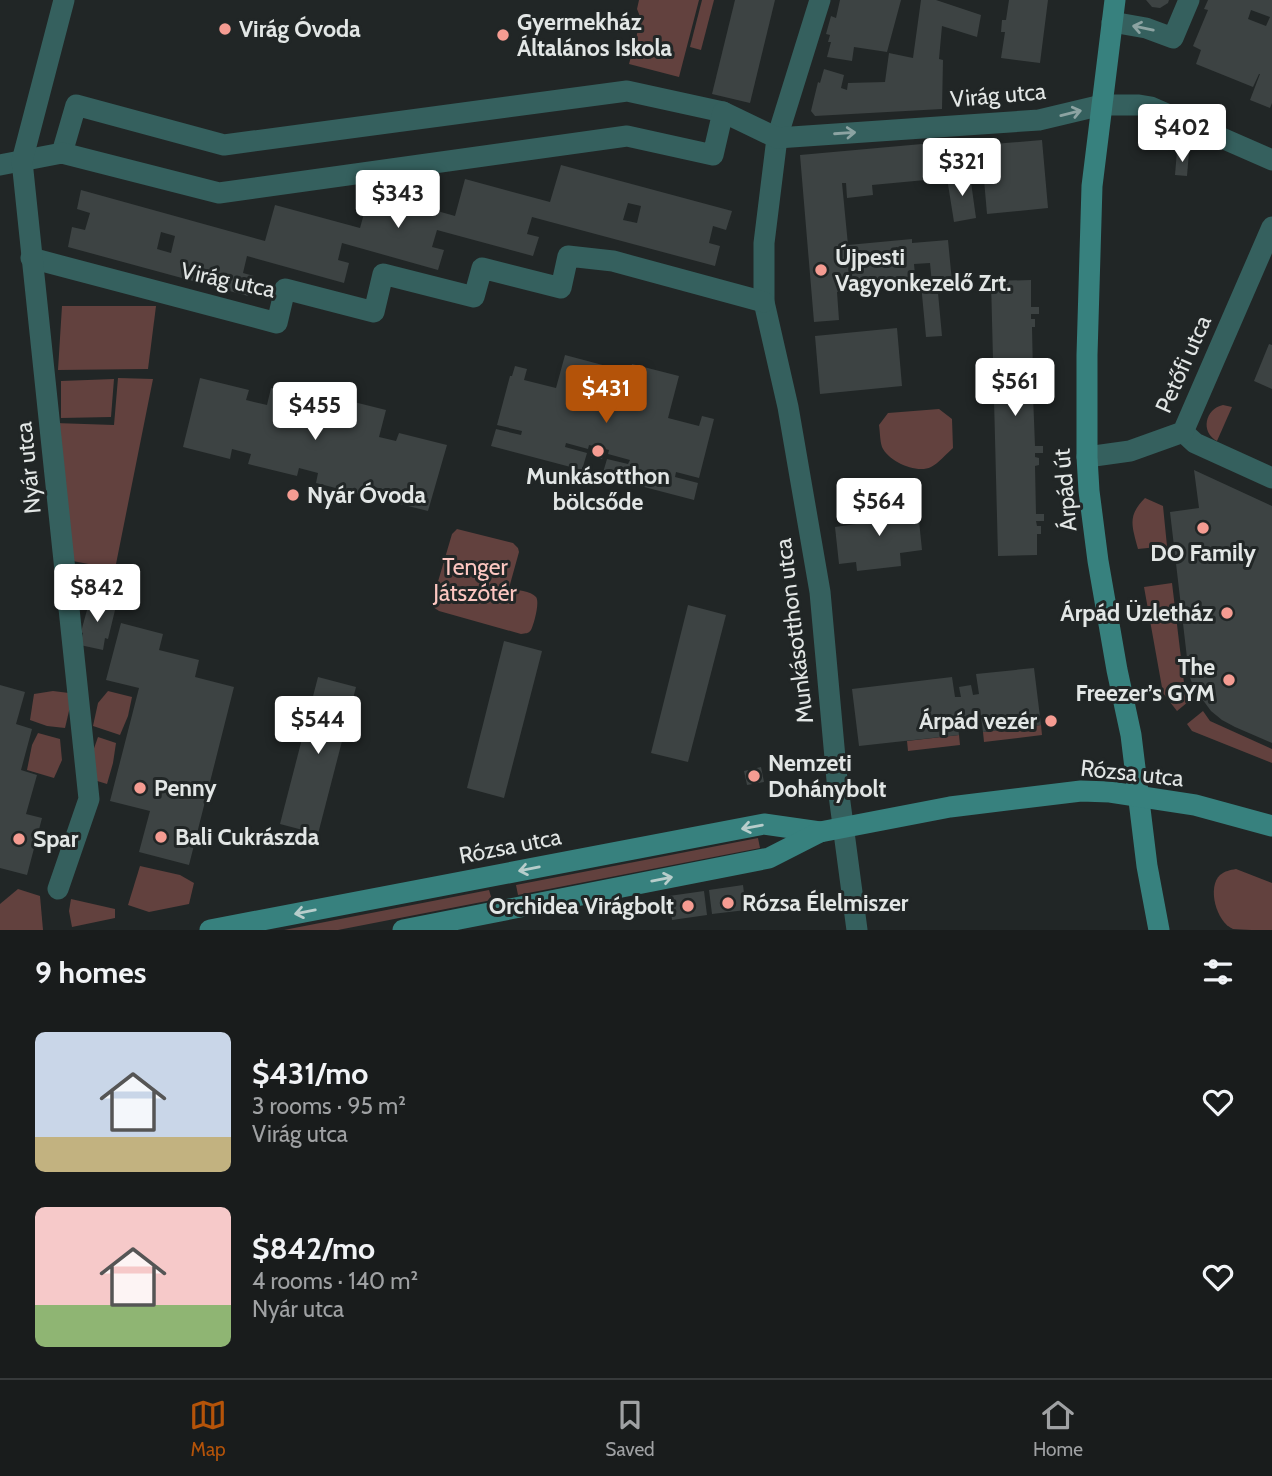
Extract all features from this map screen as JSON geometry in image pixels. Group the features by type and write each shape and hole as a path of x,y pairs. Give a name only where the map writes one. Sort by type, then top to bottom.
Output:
{"street":[{"name":"Nyár utca","path":"58,889 89,799 22,162 64,0"},
{"name":"Munkásotthon utca","path":"820,0 777,138 764,243 764,302 788,407 820,592 835,767 857,930"},
{"name":"Árpád út","path":"1115,0 1092,198 1087,457 1098,561 1131,735 1147,866 1158,930"},
{"path":"1112,22 1146,28 1173,37 1189,0"},
{"name":"Virág utca","path":"62,153 76,106 224,145 627,91 723,112 777,138 1039,120 1102,106 1152,107 1272,160"},
{"path":"0,165 62,153 219,193 626,136 713,155 723,112"},
{"name":"Petőfi utca","path":"1087,457 1130,451 1183,432 1272,228"},
{"name":"Virág utca","path":"32,258 277,323 285,289 374,312 383,274 474,297 482,268 561,288 568,256 613,261 764,302"},
{"path":"1183,432 1195,443 1272,478"},
{"name":"Rózsa utca","path":"403,930 769,858 820,832 844,827 950,807 1081,791 1110,792 1195,805 1272,826"},
{"name":"Rózsa utca","path":"210,930 764,824 820,832"}],"green space":[{"path":"639,0 699,0 679,77 629,64 641,19 637,9"},
{"path":"702,0 714,0 701,50 690,47"},
{"path":"62,306 156,306 148,369 58,370"},
{"path":"118,378 153,379 115,569 62,559 55,423 114,425"},
{"path":"114,379 111,417 61,418 61,381"},
{"path":"1223,405 1232,407 1217,441 1208,432 1207,421 1212,411"},
{"path":"939,409 952,419 953,448 931,467 911,468 897,462 882,447 879,425 888,413"},
{"path":"1145,498 1163,506 1167,546 1138,549 1133,516"},
{"name":"Tenger Játszótér","path":"457,529 513,543 518,548 509,588 536,597 536,613 529,632 521,634 433,607 432,602 452,534"},
{"path":"1172,583 1184,683 1194,697 1177,711 1163,693 1144,587"},
{"path":"53,691 69,693 65,728 30,720 34,694"},
{"path":"108,691 132,697 120,735 93,726 98,703"},
{"path":"1203,711 1210,721 1272,749 1272,763 1192,731 1187,724"},
{"path":"1041,725 1042,735 984,742 983,732"},
{"path":"38,733 60,739 62,760 54,778 27,770 32,745"},
{"path":"959,735 960,745 908,751 907,741"},
{"path":"98,737 116,743 107,784 94,780 91,757"},
{"path":"758,838 760,848 518,895 516,885"},
{"path":"140,866 180,875 194,883 189,904 149,912 128,905"},
{"path":"1236,869 1272,883 1272,930 1233,929 1222,919 1215,904 1216,880 1220,875"},
{"path":"18,889 40,896 43,930 0,930 0,904"},
{"path":"489,890 492,900 338,930 284,930"},
{"path":"71,899 115,909 115,918 72,927 69,911"}],"building":[{"path":"735,0 775,0 750,103 712,94"},
{"path":"840,0 901,0 887,52 854,47 852,61 827,57 831,42 828,42 830,35 826,34 831,16 836,18"},
{"path":"921,0 936,0 981,15 977,37 942,26 939,59 943,60 942,109 815,116 811,111 824,69 844,75 841,88 847,90 848,83 885,82 889,53 913,58"},
{"path":"1009,0 1048,0 1040,63 1001,58 1005,32 1001,32 1002,20 1006,20"},
{"path":"1146,0 1169,0 1160,8 1152,7"},
{"path":"1208,0 1272,0 1270,108 1250,100 1260,74 1253,87 1196,64 1201,50 1193,46 1208,10 1204,9","holes":["1251,10 1270,17 1266,26 1248,19"]},
{"path":"1042,140 1048,208 987,214 981,145"},
{"path":"944,142 947,178 872,185 873,195 847,198 846,183 842,183 848,245 912,239 912,243 948,240 953,292 938,293 942,336 926,337 921,284 932,284 930,263 914,264 916,285 837,292 839,320 814,322 800,155"},
{"path":"1177,151 1189,152 1187,176 1175,175"},
{"path":"561,165 732,211 726,230 713,226 709,243 720,246 715,266 532,217 527,234 539,237 533,256 437,230 432,247 444,250 438,270 342,243 338,260 349,263 344,283 247,256 243,273 254,276 248,296 68,247 72,227 85,230 90,213 77,209 81,190 265,241 275,205 360,228 370,192 455,216 465,179 550,202","holes":["628,203 641,206 637,223 623,220","161,232 175,236 171,253 157,249"]},
{"path":"970,175 976,218 954,222 947,178"},
{"path":"1031,280 1031,307 1039,307 1039,314 1031,314 1031,319 1035,319 1035,327 1032,327 1033,375 1041,375 1041,382 1033,382 1033,387 1037,387 1037,395 1033,395 1035,446 1043,446 1043,453 1035,453 1035,457 1039,458 1039,465 1035,466 1036,514 1044,514 1044,521 1036,521 1037,526 1041,526 1041,534 1037,534 1037,555 998,556 991,281"},
{"path":"897,328 902,386 820,394 815,336"},
{"path":"1269,344 1272,345 1272,389 1254,381"},
{"path":"565,355 610,367 602,397 606,398 609,387 621,390 618,401 622,402 632,364 679,376 668,418 699,426 702,416 714,419 699,478 676,472 675,477 698,483 694,500 602,476 607,459 628,464 630,460 608,454 609,450 605,449 602,459 591,456 593,446 589,445 588,449 566,443 565,447 587,453 582,470 491,446 496,429 521,435 522,431 497,425 515,366 527,369 524,380 556,388"},
{"path":"200,378 249,390 246,400 267,405 271,388 317,400 313,419 331,423 338,398 386,410 379,437 396,441 399,433 447,445 428,511 384,500 387,490 365,485 363,495 316,483 318,473 299,468 297,476 248,464 251,454 232,449 230,459 183,447"},
{"name":"Árpád Üzletház","path":"1194,470 1272,506 1272,743 1235,727 1211,711 1194,688 1189,675 1170,512 1199,508"},
{"path":"900,505 900,513 918,511 922,550 900,553 901,566 857,571 856,562 839,564 835,527 856,524 855,510"},
{"path":"90,599 116,606 103,650 80,645"},
{"path":"688,605 726,615 688,762 651,753"},
{"path":"121,623 163,634 159,650 199,660 195,677 234,687 189,865 139,852 150,811 110,801 139,688 106,680"},
{"path":"504,641 542,651 504,798 467,788"},
{"path":"1034,668 1041,725 983,732 980,709 974,710 975,721 964,723 962,711 956,712 959,735 859,746 852,689 952,677 955,697 961,697 959,687 971,685 973,695 979,694 976,674"},
{"path":"318,677 356,687 318,834 280,824"},
{"path":"0,685 25,692 16,724 32,729 21,770 37,775 26,814 42,818 27,875 0,868"},
{"name":"Nemzeti Dohánybolt","path":"761,767 764,782 747,785 744,771"},
{"name":"Rózsa Élelmiszer","path":"743,885 746,910 712,914 709,890"},
{"name":"Orchidea Virágbolt","path":"704,891 707,915 672,920 669,896"}],"place":[{"name":"Virág Óvoda","path":"225,29"},
{"name":"Gyermekház Általános Iskola","path":"503,35"},
{"name":"Újpesti Vagyonkezelő Zrt.","path":"821,270"},
{"name":"Munkásotthon bölcsőde","path":"598,451"},
{"name":"Nyár Óvoda","path":"293,495"},
{"name":"DO Family","path":"1203,528"},
{"name":"Árpád Üzletház","path":"1227,613"},
{"name":"The Freezer’s GYM","path":"1229,680"},
{"name":"Árpád vezér","path":"1051,721"},
{"name":"Nemzeti Dohánybolt","path":"754,776"},
{"name":"Penny","path":"140,788"},
{"name":"Bali Cukrászda","path":"161,837"},
{"name":"Spar","path":"19,839"},
{"name":"Rózsa Élelmiszer","path":"728,903"},
{"name":"Orchidea Virágbolt","path":"688,906"}]}
